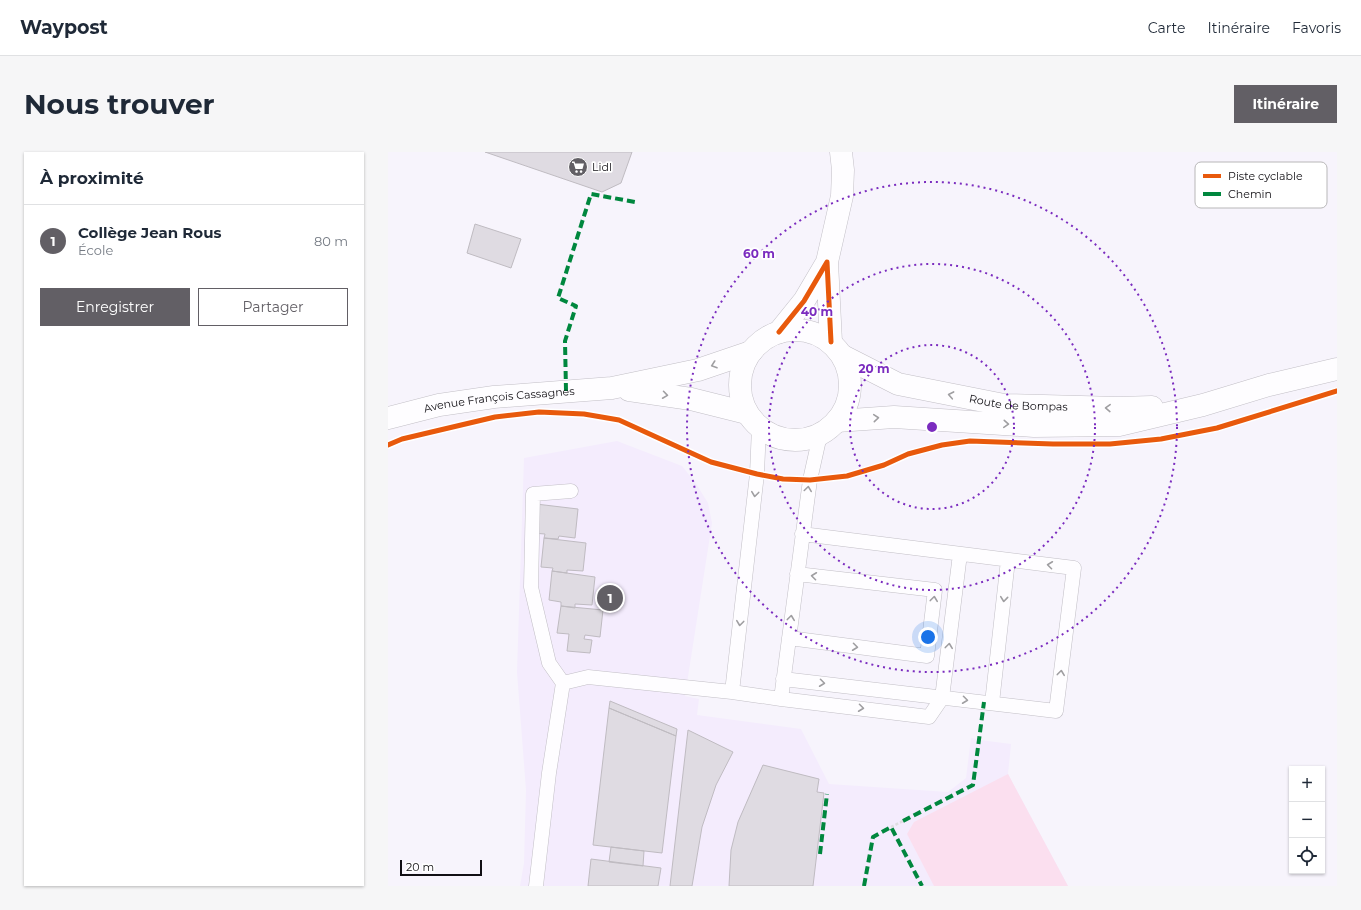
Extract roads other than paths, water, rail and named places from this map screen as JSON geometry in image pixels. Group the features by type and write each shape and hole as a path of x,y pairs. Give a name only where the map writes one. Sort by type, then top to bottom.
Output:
{"main road":[{"path":"780,332 804,301 827,262 842,196 843,170 841,152"},
{"path":"827,262 837,349 849,372 850,389 846,406 837,421 820,435 799,440 778,438 753,420 740,392 742,371 750,352 764,340 780,332 797,330 815,333 837,349"},
{"name":"Route de Bompas","path":"837,349 898,384 1004,405 1118,408 1203,405"},
{"name":"Avenue François Cassagnes","path":"388,418 439,405 494,397 612,388 698,370 750,352"},
{"name":"Route de Bompas","path":"837,421 894,416 1034,426 1119,425 1203,405 1269,385 1337,369"},
{"name":"Avenue François Cassagnes","path":"612,388 691,399 753,420"}],"lane":[{"path":"732,692 757,474 753,420"},
{"path":"781,699 802,534 810,480 820,435"},
{"path":"536,886 549,773 563,683 549,663 531,587 533,494 571,491"},
{"path":"783,679 1056,711 1074,568 802,534"},
{"path":"563,683 588,677 732,692 929,717 942,698 960,554"},
{"path":"992,703 1008,560"},
{"path":"789,638 927,656 935,590 797,574"}],"place":[{"name":"Lidl","path":"578,167"},
{"name":"Collège Jean Rous","path":"610,598"}]}
